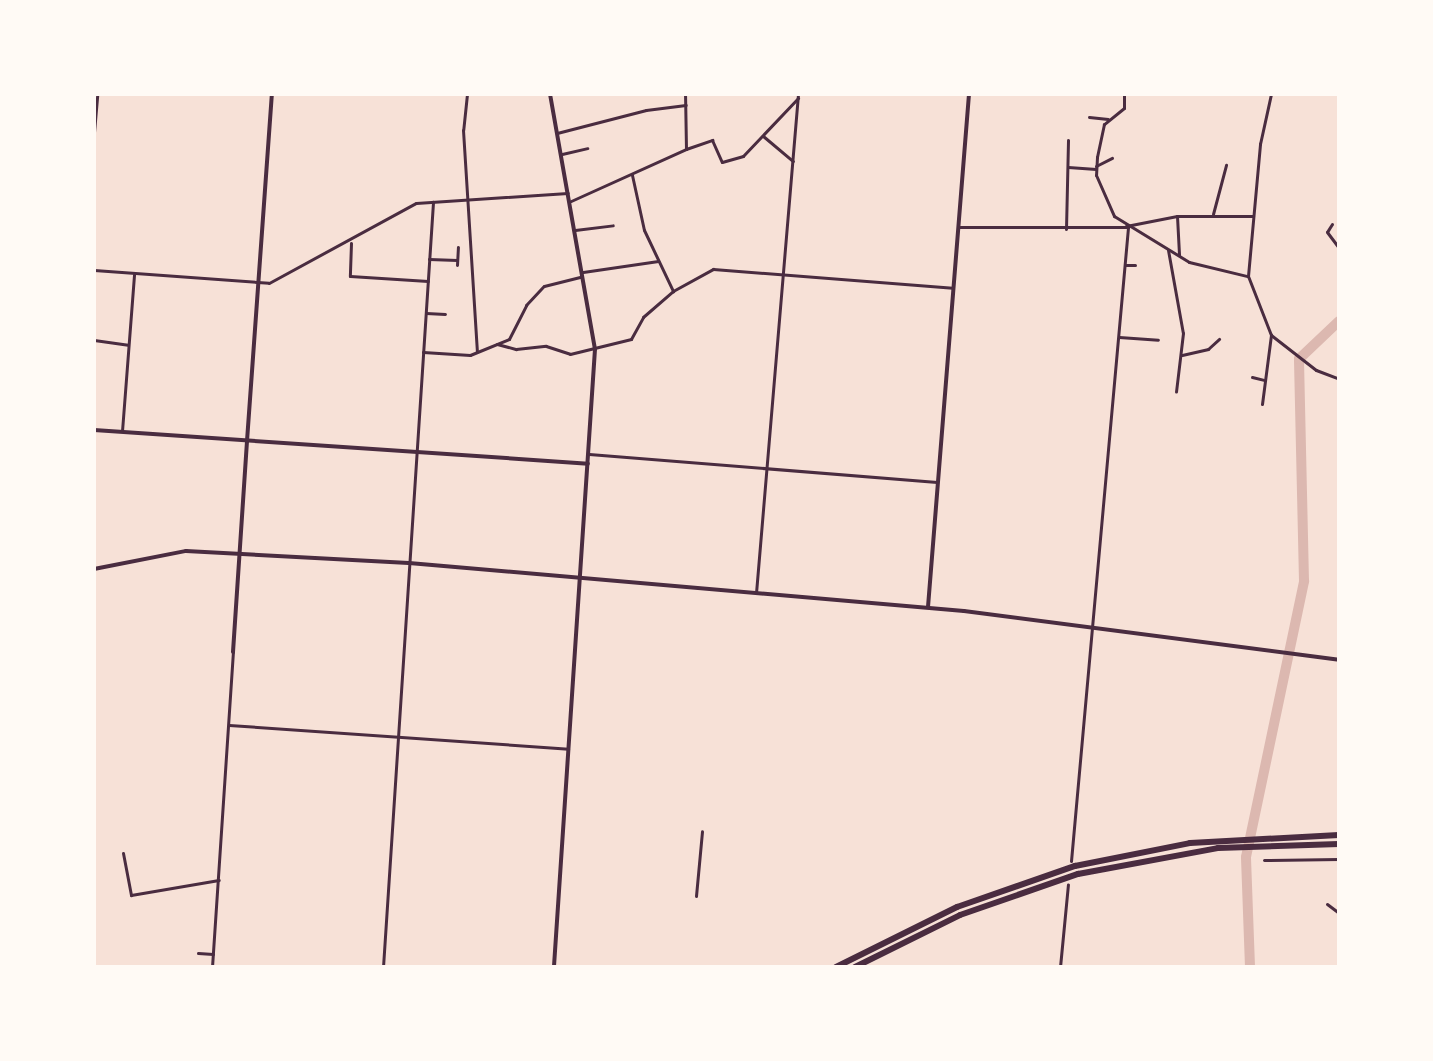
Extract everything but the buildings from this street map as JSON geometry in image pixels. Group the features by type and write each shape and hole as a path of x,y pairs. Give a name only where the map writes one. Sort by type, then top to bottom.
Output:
{"highway":[{"path":"836,967 957,907 1042,875 1149,849 1246,837 1339,835"},
{"path":"855,967 960,915 1046,883 1151,858 1243,846 1339,844"}],"street":[{"path":"94,132 97,94"},
{"path":"214,967 272,94"},
{"path":"467,94 463,130 477,352"},
{"path":"550,94 595,349 554,967"},
{"path":"685,94 686,149"},
{"path":"928,607 969,94"},
{"path":"1089,117 1108,119 1124,108 1124,94"},
{"path":"1262,404 1271,335 1248,276 1261,132 1271,94"},
{"path":"571,201 712,140 725,163 743,156 798,96"},
{"path":"756,593 798,96"},
{"path":"557,133 686,105"},
{"path":"1108,119 1096,168 1111,209 1127,226 1199,265 1248,276"},
{"path":"763,136 793,161"},
{"path":"1066,229 1068,140"},
{"path":"562,154 587,148"},
{"path":"1068,167 1096,168 1112,158"},
{"path":"1213,214 1226,165"},
{"path":"632,173 634,197 673,291"},
{"path":"94,270 258,284 276,282 416,203 569,193"},
{"path":"383,967 433,202"},
{"path":"958,227 1066,229 1127,226 1177,216 1253,216"},
{"path":"1177,216 1179,255"},
{"path":"1332,224 1327,232 1339,248"},
{"path":"575,230 613,225"},
{"path":"1071,861 1126,265 1127,226"},
{"path":"350,241 350,276 428,281"},
{"path":"429,259 457,262 458,247"},
{"path":"1168,247 1183,333 1176,392"},
{"path":"423,352 477,352 514,333 526,305 544,286 582,275 658,261"},
{"path":"1126,265 1135,265"},
{"path":"497,344 516,349 546,346 570,354 631,339 639,321 673,291 713,269 952,288"},
{"path":"122,431 134,274"},
{"path":"426,313 445,314"},
{"path":"1271,335 1298,356 1339,379"},
{"path":"1119,337 1158,340"},
{"path":"1182,355 1208,349 1219,339"},
{"path":"94,340 128,345"},
{"path":"1252,377 1265,381"},
{"path":"94,430 588,464"},
{"path":"589,454 937,482"},
{"path":"94,569 186,551 409,563 928,607 1339,660"},
{"path":"229,725 568,749"},
{"path":"696,896 702,831"},
{"path":"123,853 131,895 219,880"},
{"path":"1264,860 1339,859"},
{"path":"1060,967 1068,884"},
{"path":"1327,904 1339,913"},
{"path":"198,953 213,954"}],"waterway":[{"path":"1250,967 1246,857 1304,581 1299,359 1339,321"}]}
